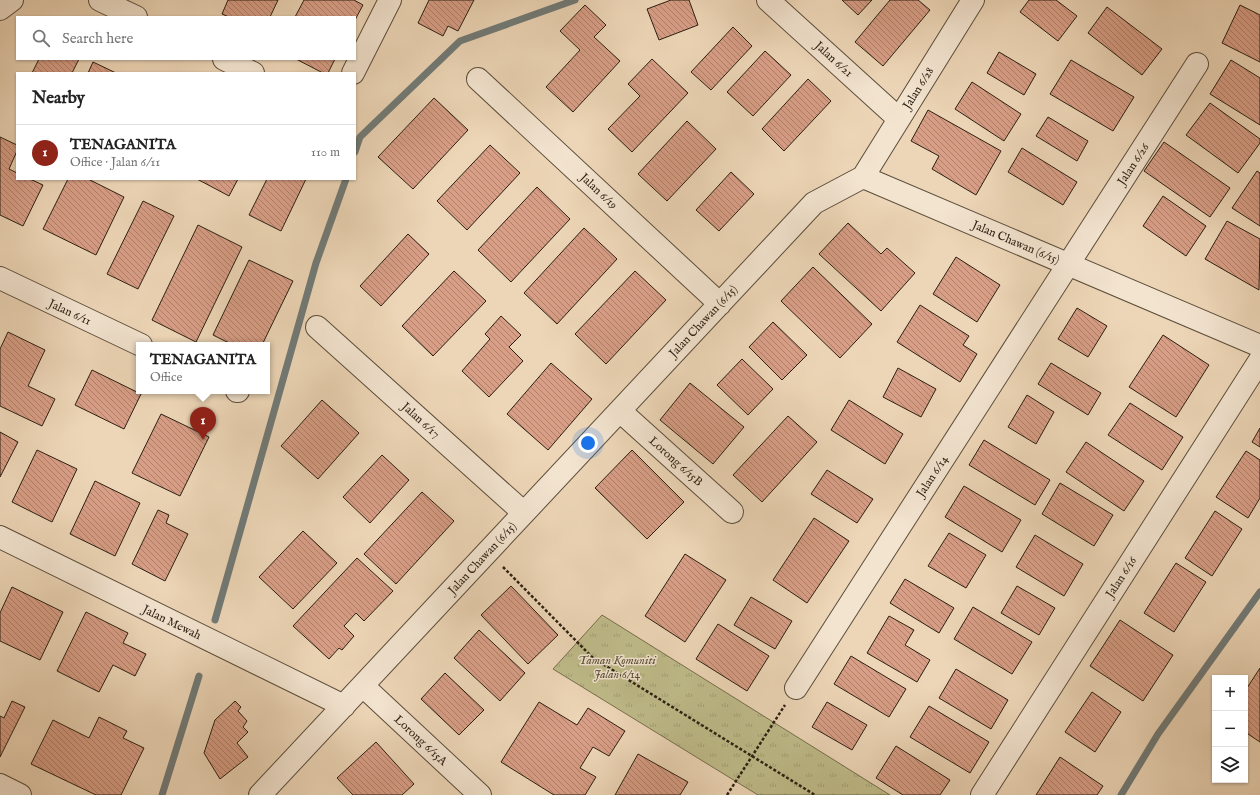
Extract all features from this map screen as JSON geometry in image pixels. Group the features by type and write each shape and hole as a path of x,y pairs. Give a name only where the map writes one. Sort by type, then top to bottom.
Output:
{"street":[{"path":"0,9 12,0"},
{"path":"100,0 134,16"},
{"path":"354,72 390,0"},
{"name":"Jalan 6/21","path":"768,0 899,118"},
{"name":"Jalan 6/28","path":"863,177 973,0"},
{"path":"226,60 251,72"},
{"name":"Jalan 6/26","path":"1069,264 1197,64"},
{"name":"Jalan 6/19","path":"478,78 720,304"},
{"name":"Jalan Chawan (6/15)","path":"260,795 814,204 863,177 1260,346"},
{"name":"Jalan 6/14","path":"796,688 1069,264"},
{"name":"Jalan 6/11","path":"0,278 136,343"},
{"name":"Jalan 6/17","path":"317,326 524,513"},
{"name":"Jalan 6/16","path":"982,795 1260,360"},
{"name":"Lorong 6/15B","path":"620,411 732,512"},
{"name":"Jalan Mewah","path":"0,537 344,706"},
{"name":"Lorong 6/15A","path":"363,686 480,795"},
{"path":"0,785 20,795"}],"path":[{"path":"502,565 592,658 816,795"},
{"path":"727,795 796,688"}],"green space":[{"name":"Taman Komuniti Jalan 6/14","path":"602,615 890,795 758,795 553,669"}],"building":[{"path":"228,0 278,0 270,16 227,16 222,14"},
{"path":"304,0 354,0 363,5 356,18 356,16 296,16"},
{"path":"429,0 474,0 458,31 448,26 443,36 418,23"},
{"path":"671,0 689,0 698,25 659,40 647,9"},
{"path":"842,0 872,0 858,15"},
{"path":"890,0 918,0 930,10 883,66 855,42"},
{"path":"1029,0 1056,0 1077,16 1058,41 1020,12"},
{"path":"585,5 606,25 594,37 620,61 573,112 546,87 580,50 560,31"},
{"path":"1240,5 1260,15 1260,62 1222,43"},
{"path":"1107,7 1162,49 1142,75 1088,33"},
{"path":"733,27 752,46 711,90 691,72"},
{"path":"765,51 791,75 753,116 727,92"},
{"path":"999,52 1036,74 1024,95 987,73"},
{"path":"652,59 688,93 632,152 608,129 640,96 628,84"},
{"path":"38,60 78,60 72,72 32,72"},
{"path":"298,60 334,60 328,72 321,72"},
{"path":"1071,60 1134,97 1113,131 1050,94"},
{"path":"1231,60 1260,78 1260,125 1210,94"},
{"path":"93,62 114,72 88,72"},
{"path":"808,79 831,101 784,151 762,129"},
{"path":"972,82 1021,114 1004,141 955,109"},
{"path":"434,98 468,130 413,189 378,157"},
{"path":"1210,103 1260,139 1260,143 1238,173 1186,135"},
{"path":"928,110 1001,151 976,195 932,169 939,156 911,141"},
{"path":"1048,117 1088,141 1077,161 1036,136"},
{"path":"687,121 716,149 667,201 638,174"},
{"path":"0,137 16,145 16,153 9,169 16,172 16,180 32,180 43,185 23,226 0,215"},
{"path":"1164,142 1230,188 1210,217 1144,171"},
{"path":"490,145 520,173 467,230 437,201"},
{"path":"1022,148 1077,182 1063,205 1008,172"},
{"path":"1257,171 1260,173 1260,226 1232,208"},
{"path":"731,172 754,194 719,231 696,210"},
{"path":"68,180 90,180 124,197 96,255 43,229"},
{"path":"199,180 237,180 229,196"},
{"path":"266,180 306,180 281,231 249,215"},
{"path":"537,187 570,219 511,282 478,250"},
{"path":"1163,196 1206,226 1186,256 1143,226"},
{"path":"143,201 174,216 138,289 107,274"},
{"path":"1227,221 1260,239 1259,290 1205,259"},
{"path":"848,223 881,254 887,248 915,273 881,311 819,254"},
{"path":"198,225 242,247 196,342 152,320"},
{"path":"584,228 617,259 557,324 524,293"},
{"path":"408,234 429,254 381,306 360,286"},
{"path":"956,257 1000,285 977,322 933,294"},
{"path":"249,260 293,281 263,342 227,342 213,335"},
{"path":"813,267 872,324 840,358 781,301"},
{"path":"454,271 486,301 433,356 402,326"},
{"path":"635,271 666,300 606,364 575,334"},
{"path":"920,305 969,336 963,345 977,354 960,382 897,342"},
{"path":"1077,308 1107,326 1088,357 1058,339"},
{"path":"501,316 521,335 509,347 523,361 489,397 462,371 490,339 485,334"},
{"path":"773,322 807,355 782,380 749,347"},
{"path":"8,332 45,350 28,386 55,399 42,426 0,406 0,349"},
{"path":"1163,335 1209,365 1176,417 1129,387"},
{"path":"742,359 773,389 748,415 717,385"},
{"path":"551,363 592,399 548,450 507,414"},
{"path":"1051,363 1101,393 1088,415 1038,384"},
{"path":"898,368 936,389 921,417 883,397"},
{"path":"92,370 136,392 136,394 141,394 124,429 75,405"},
{"path":"690,383 744,427 713,464 660,420"},
{"path":"1027,395 1054,412 1036,444 1008,427"},
{"path":"322,400 359,433 318,479 281,446"},
{"path":"849,400 903,434 885,464 831,430"},
{"path":"1130,403 1183,437 1162,470 1108,435"},
{"path":"161,414 209,437 180,496 132,473"},
{"path":"788,416 817,442 762,502 733,475"},
{"path":"1260,428 1260,447 1252,442"},
{"path":"0,432 18,442 0,477"},
{"path":"984,440 1050,480 1035,505 969,465"},
{"path":"1086,442 1144,481 1124,511 1066,472"},
{"path":"37,450 77,469 52,522 12,502"},
{"path":"632,450 684,502 647,539 595,488"},
{"path":"1246,451 1260,460 1260,498 1248,518 1216,497"},
{"path":"382,455 409,480 370,523 343,497"},
{"path":"827,470 873,499 857,523 811,494"},
{"path":"95,481 140,503 115,556 70,534"},
{"path":"1060,483 1113,515 1094,546 1042,514"},
{"path":"964,486 1021,520 1002,552 945,517"},
{"path":"422,492 454,521 396,584 364,554"},
{"path":"158,510 169,515 166,523 188,534 165,581 132,564"},
{"path":"1215,511 1242,529 1212,576 1185,558"},
{"path":"814,518 849,541 807,603 773,580"},
{"path":"303,531 337,563 293,609 259,577"},
{"path":"949,533 986,555 966,588 928,566"},
{"path":"1035,535 1083,564 1064,596 1016,567"},
{"path":"685,554 726,580 685,642 645,616"},
{"path":"357,558 393,591 364,621 356,613 344,626 354,636 342,650 339,648 329,659 293,626"},
{"path":"1176,563 1206,582 1174,632 1144,613"},
{"path":"905,579 954,608 939,633 890,603"},
{"path":"511,586 558,635 528,664 481,615"},
{"path":"1017,586 1055,608 1039,635 1001,613"},
{"path":"12,587 63,612 40,660 0,641 0,613"},
{"path":"751,597 792,621 775,649 734,625"},
{"path":"973,607 1032,642 1012,674 954,639"},
{"path":"86,612 128,633 123,643 146,654 135,676 113,665 99,692 57,671"},
{"path":"889,616 914,630 905,645 930,660 917,682 867,653"},
{"path":"1120,620 1173,655 1143,701 1090,666"},
{"path":"718,624 769,656 747,691 696,659"},
{"path":"479,630 525,673 500,701 454,658"},
{"path":"851,656 906,689 889,717 834,684"},
{"path":"1260,668 1260,742 1248,734 1248,686"},
{"path":"956,669 1008,700 991,729 939,698"},
{"path":"445,673 484,710 459,735 421,699"},
{"path":"1092,692 1121,712 1095,752 1065,732"},
{"path":"12,701 25,707 0,757 0,716 4,718"},
{"path":"235,701 241,707 238,711 247,721 243,727 248,732 237,743 248,757 220,779 204,753 215,720"},
{"path":"539,702 577,725 588,708 625,731 609,756 593,747 580,768 596,777 585,795 554,795 501,762"},
{"path":"827,702 867,725 852,750 812,727"},
{"path":"929,706 989,742 970,773 910,737"},
{"path":"99,717 127,731 123,738 144,748 121,795 96,795 31,764 53,720 89,738"},
{"path":"376,742 414,784 402,795 353,795 337,778"},
{"path":"896,746 950,780 940,795 903,795 876,778"},
{"path":"638,754 688,782 680,795 615,795"},
{"path":"1060,757 1103,786 1097,795 1036,795"}],"waterway":[{"path":"356,149 360,137 460,41 575,0"},
{"path":"215,620 316,263 346,180"},
{"path":"1121,795 1158,734 1260,592"},
{"path":"162,795 199,676"}],"place":[{"name":"TENAGANITA","path":"203,440"}]}
